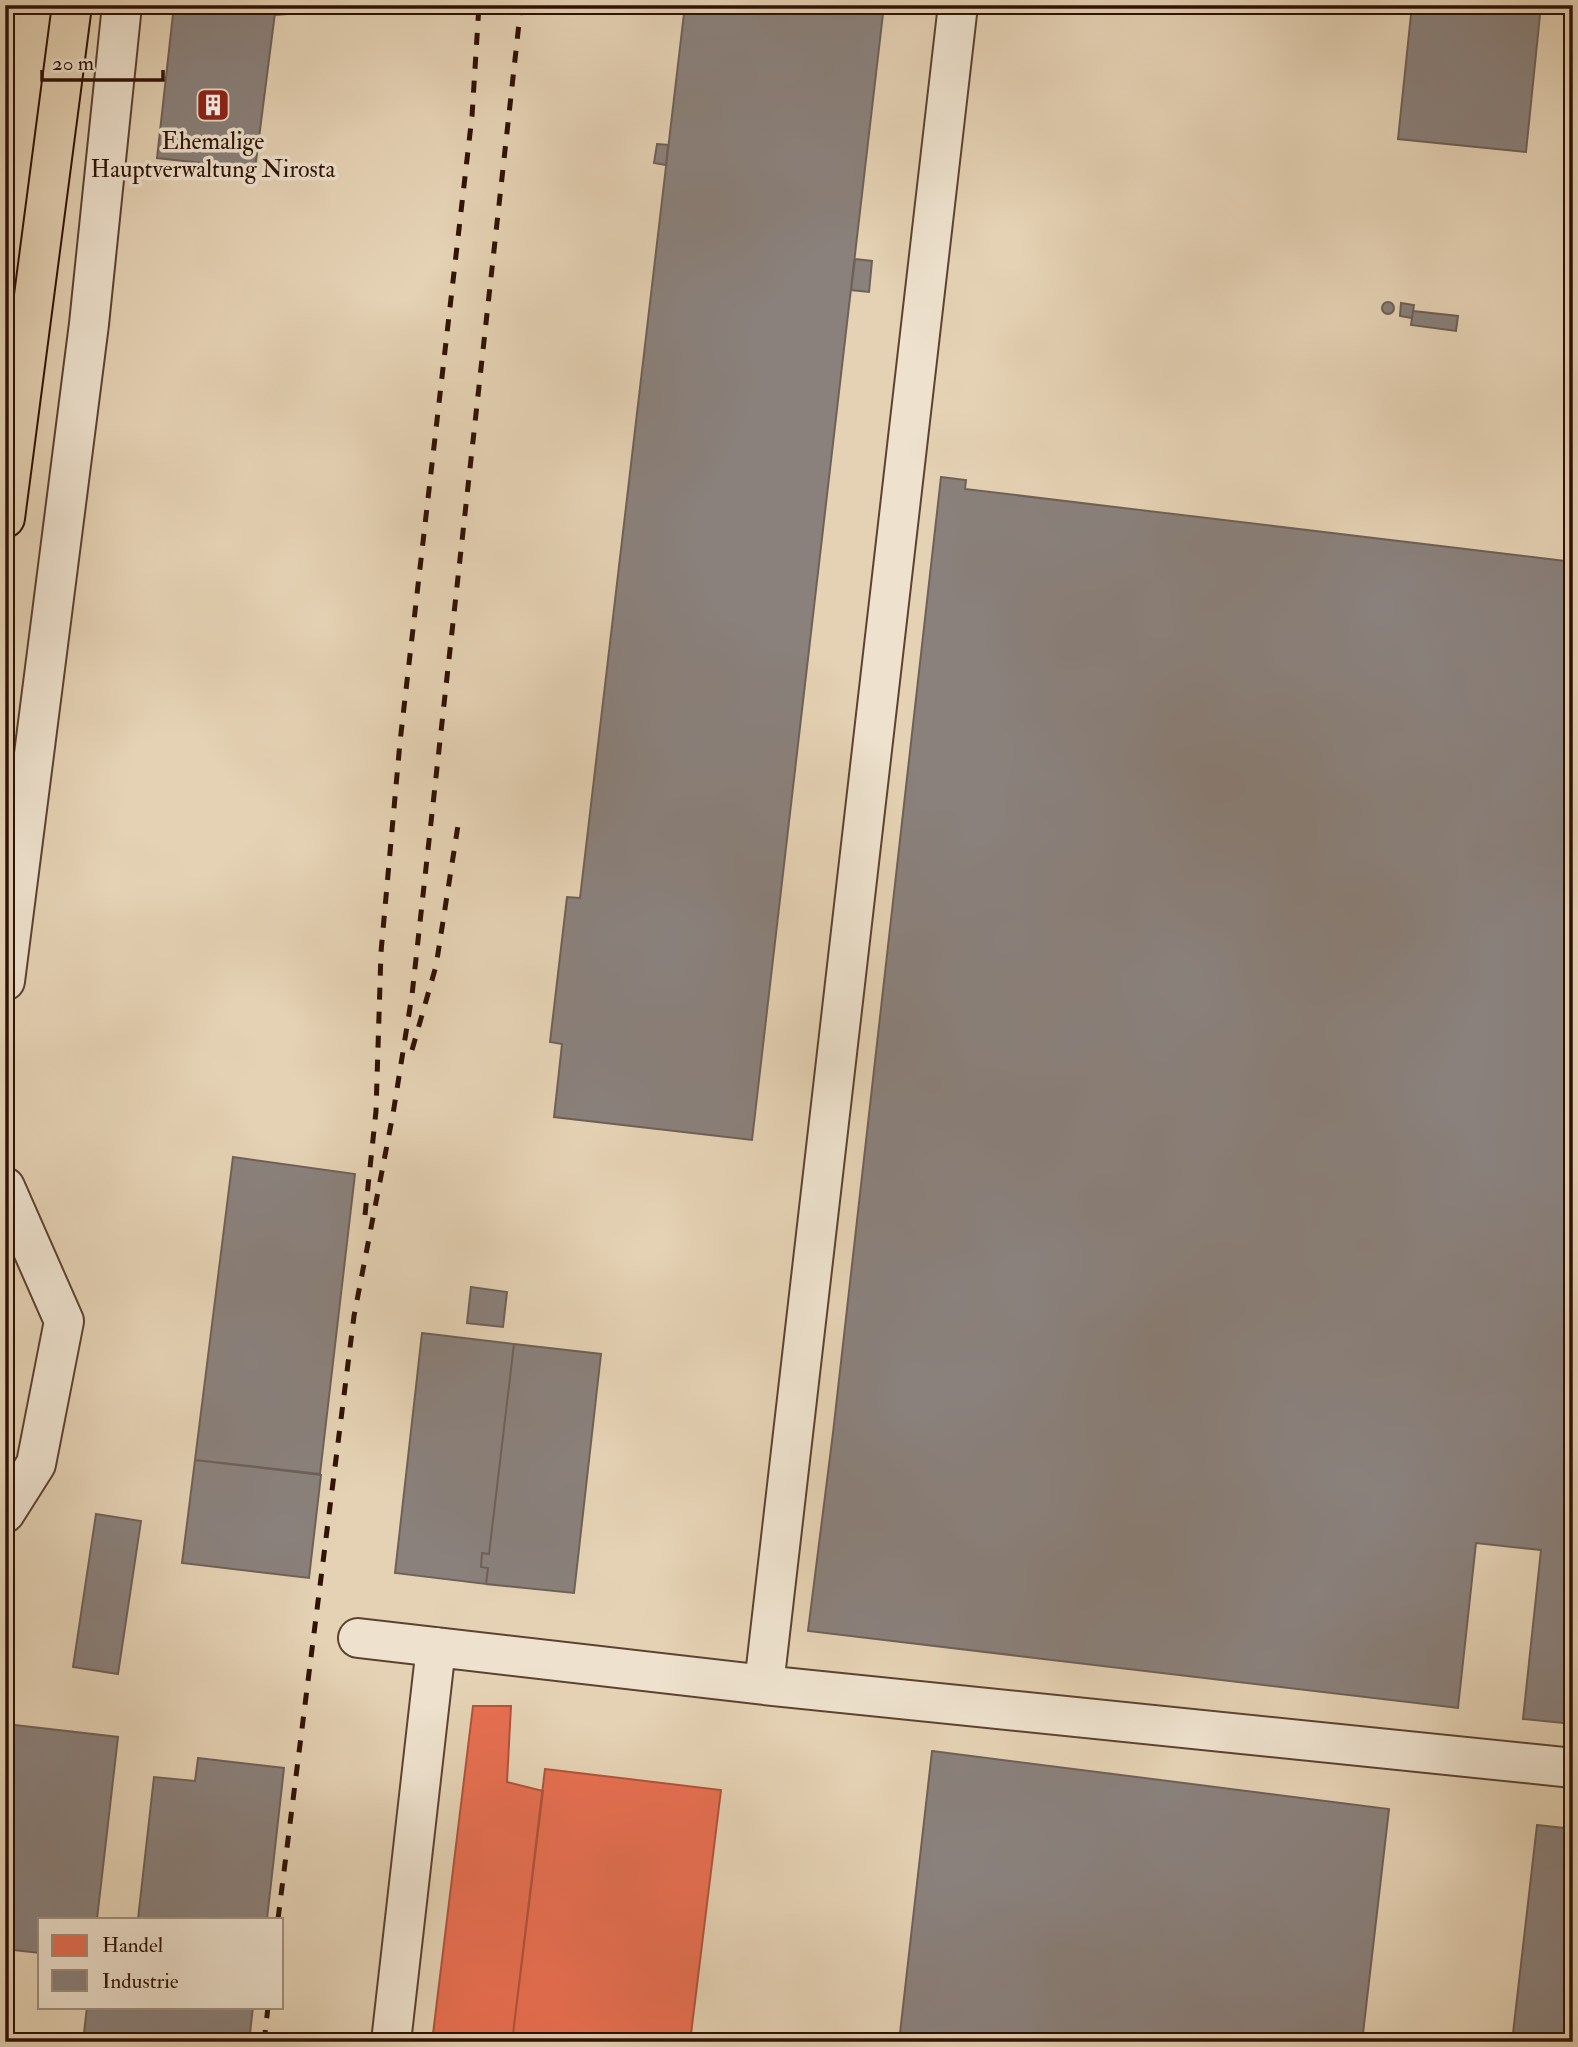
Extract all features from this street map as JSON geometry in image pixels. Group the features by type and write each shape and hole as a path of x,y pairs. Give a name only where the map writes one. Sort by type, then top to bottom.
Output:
{"main road":[{"path":"5,518 72,5"}],"street":[{"path":"5,981 89,324 122,5"},
{"path":"764,1685 958,5"},
{"path":"5,1187 64,1321 36,1464 6,1513"},
{"path":"358,1638 764,1685 1573,1768"},
{"path":"391,2042 436,1647"}],"building: Handel":[{"path":"473,1706 511,1706 507,1782 543,1791 512,2042 432,2042"},
{"path":"545,1769 721,1790 690,2042 512,2042"}],"building: Industrie":[{"name":"Ehemalige Hauptverwaltung Nirosta","path":"157,5 276,5 255,169 157,158 173,14 156,9"},
{"path":"276,5 299,5 287,14 275,15"},
{"path":"685,5 884,5 752,1140 554,1117 562,1044 550,1042 567,897 580,898"},
{"path":"1412,5 1541,5 1526,152 1398,139"},
{"path":"657,144 668,145 666,165 654,163"},
{"path":"855,259 872,261 869,292 851,290"},
{"path":"1388,302 1394,308 1388,314 1382,308"},
{"path":"1401,303 1414,305 1412,318 1400,316"},
{"path":"1413,311 1458,316 1456,331 1411,325"},
{"path":"941,477 966,480 965,489 1573,562 1573,1724 1523,1719 1541,1550 1476,1543 1458,1708 808,1631 833,1433"},
{"path":"233,1157 355,1174 320,1474 195,1460"},
{"path":"471,1287 507,1292 503,1327 467,1323"},
{"path":"422,1333 514,1344 489,1554 482,1553 481,1567 488,1568 486,1584 395,1573"},
{"path":"514,1344 601,1354 574,1593 486,1584 488,1568 481,1567 482,1553 489,1554"},
{"path":"195,1460 321,1475 309,1578 182,1563"},
{"path":"96,1514 141,1521 118,1674 73,1667"},
{"path":"6,1724 118,1737 97,1918 38,1918 38,1953 5,1949"},
{"path":"932,1751 1389,1809 1362,2042 899,2042"},
{"path":"198,1758 284,1768 267,1918 138,1918 154,1777 195,1781"},
{"path":"1537,1825 1573,1829 1573,2042 1512,2042"},
{"path":"87,2008 253,2008 249,2042 83,2042"}],"railway":[{"path":"365,1215 376,1111 381,952 400,742 472,116 479,5"},
{"path":"278,1918 354,1316 393,1114 412,995 521,5"},
{"path":"412,1050 436,966 459,819"},
{"path":"264,2042 268,2008"}],"place":[{"name":"Ehemalige Hauptverwaltung Nirosta","path":"213,105"}]}
